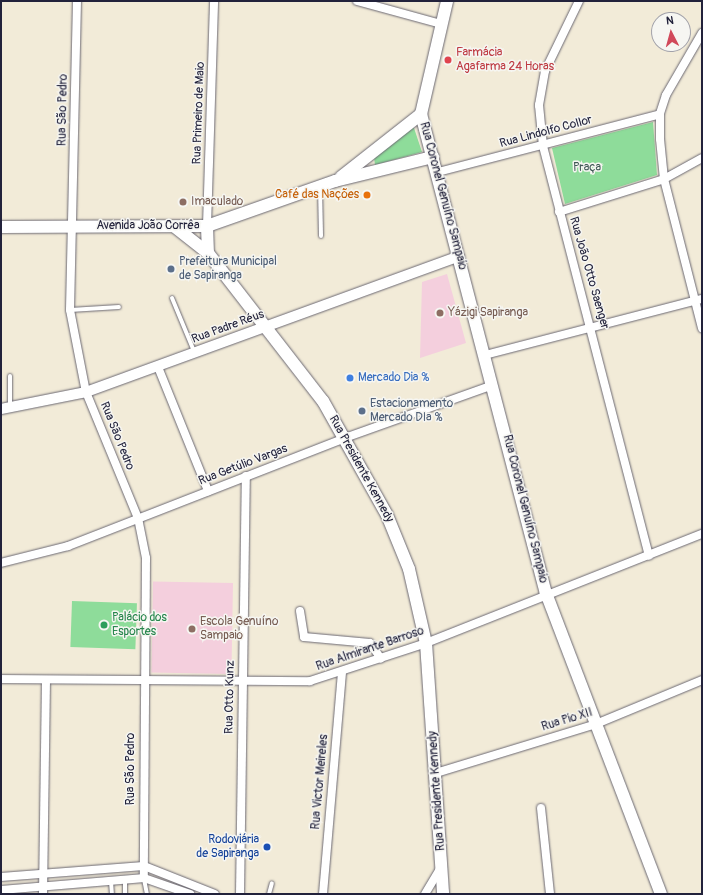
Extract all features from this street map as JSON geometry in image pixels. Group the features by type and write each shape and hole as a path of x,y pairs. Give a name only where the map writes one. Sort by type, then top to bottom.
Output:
{"main road":[{"path":"421,114 447,1"},
{"name":"Avenida João Corrêa","path":"335,181 421,114"},
{"name":"Rua Coronel Genuíno Sampaio","path":"421,114 434,156 546,593 661,894"},
{"name":"Avenida João Corrêa","path":"1,227 207,226 335,181 373,170 434,156"},
{"path":"367,157 373,170"},
{"path":"207,226 208,253"},
{"name":"Rua Presidente Kennedy","path":"175,227 208,253 267,326 323,401 387,515 409,569 426,643 443,894"}],"street":[{"name":"Rua São Pedro","path":"77,1 74,226 70,310 86,392 138,518 146,558 143,680 144,878"},
{"name":"Rua Primeiro de Maio","path":"207,226 214,1"},
{"path":"357,1 442,24"},
{"name":"Rua João Otto Saenger","path":"579,1 545,71 539,105 543,146 559,212 592,329 649,555"},
{"path":"702,33 678,71 660,114 660,159 664,179 699,300 702,328"},
{"name":"Rua Lindolfo Collor","path":"438,172 543,146 660,114"},
{"path":"559,212 664,179 702,158"},
{"name":"Rua Padre Réus","path":"5,408 86,392 459,256"},
{"path":"485,355 592,329 699,300"},
{"path":"158,367 208,491"},
{"name":"Rua Getúlio Vargas","path":"1,563 68,546 345,438 493,385"},
{"name":"Rua Otto Kunz","path":"240,894 246,476"},
{"name":"Rua Almirante Barroso","path":"1,680 242,682 310,681 342,673 426,643 546,593 702,534"},
{"path":"300,611 304,638 370,643 381,659"},
{"name":"Rua Victor Meireles","path":"323,894 342,673"},
{"path":"43,890 46,680"},
{"name":"Rua Pio XII","path":"436,773 596,724 701,682"},
{"path":"541,808 550,894"},
{"name":"Rua Presidente Kennedy","path":"425,894 442,865"},
{"path":"1,877 144,866 215,894"},
{"path":"1,890 43,890 111,880 144,878 190,894"}],"lane":[{"path":"320,187 321,236"},
{"path":"172,298 195,353"},
{"path":"70,310 119,307"},
{"path":"5,408 10,376"},
{"path":"144,878 147,894"},
{"path":"125,879 125,894"},
{"path":"111,880 112,894"},
{"path":"269,894 272,883"}],"shaded area":[{"name":"Yázigi Sapiranga","path":"447,274 466,343 420,358 422,282"},
{"name":"Escola Genuíno Sampaio","path":"153,582 233,583 231,674 151,673"}],"green space":[{"name":"Praça","path":"653,122 657,175 565,204 552,148"},
{"path":"413,125 422,152 375,165 374,157"},
{"name":"Palácio dos Esportes","path":"72,601 137,603 135,649 70,647"}],"place":[{"name":"Farmácia Agafarma 24 Horas","path":"448,60"},
{"name":"Café das Nações","path":"367,195"},
{"name":"Imaculado","path":"183,202"},
{"name":"Prefeitura Municipal de Sapiranga","path":"171,269"},
{"name":"Yázigi Sapiranga","path":"440,313"},
{"name":"Mercado Dia %","path":"350,378"},
{"name":"Estacionamento Mercado DIa %","path":"362,411"},
{"name":"Palácio dos Esportes","path":"104,625"},
{"name":"Escola Genuíno Sampaio","path":"192,629"},
{"name":"Rodoviária de Sapiranga","path":"267,847"}]}
